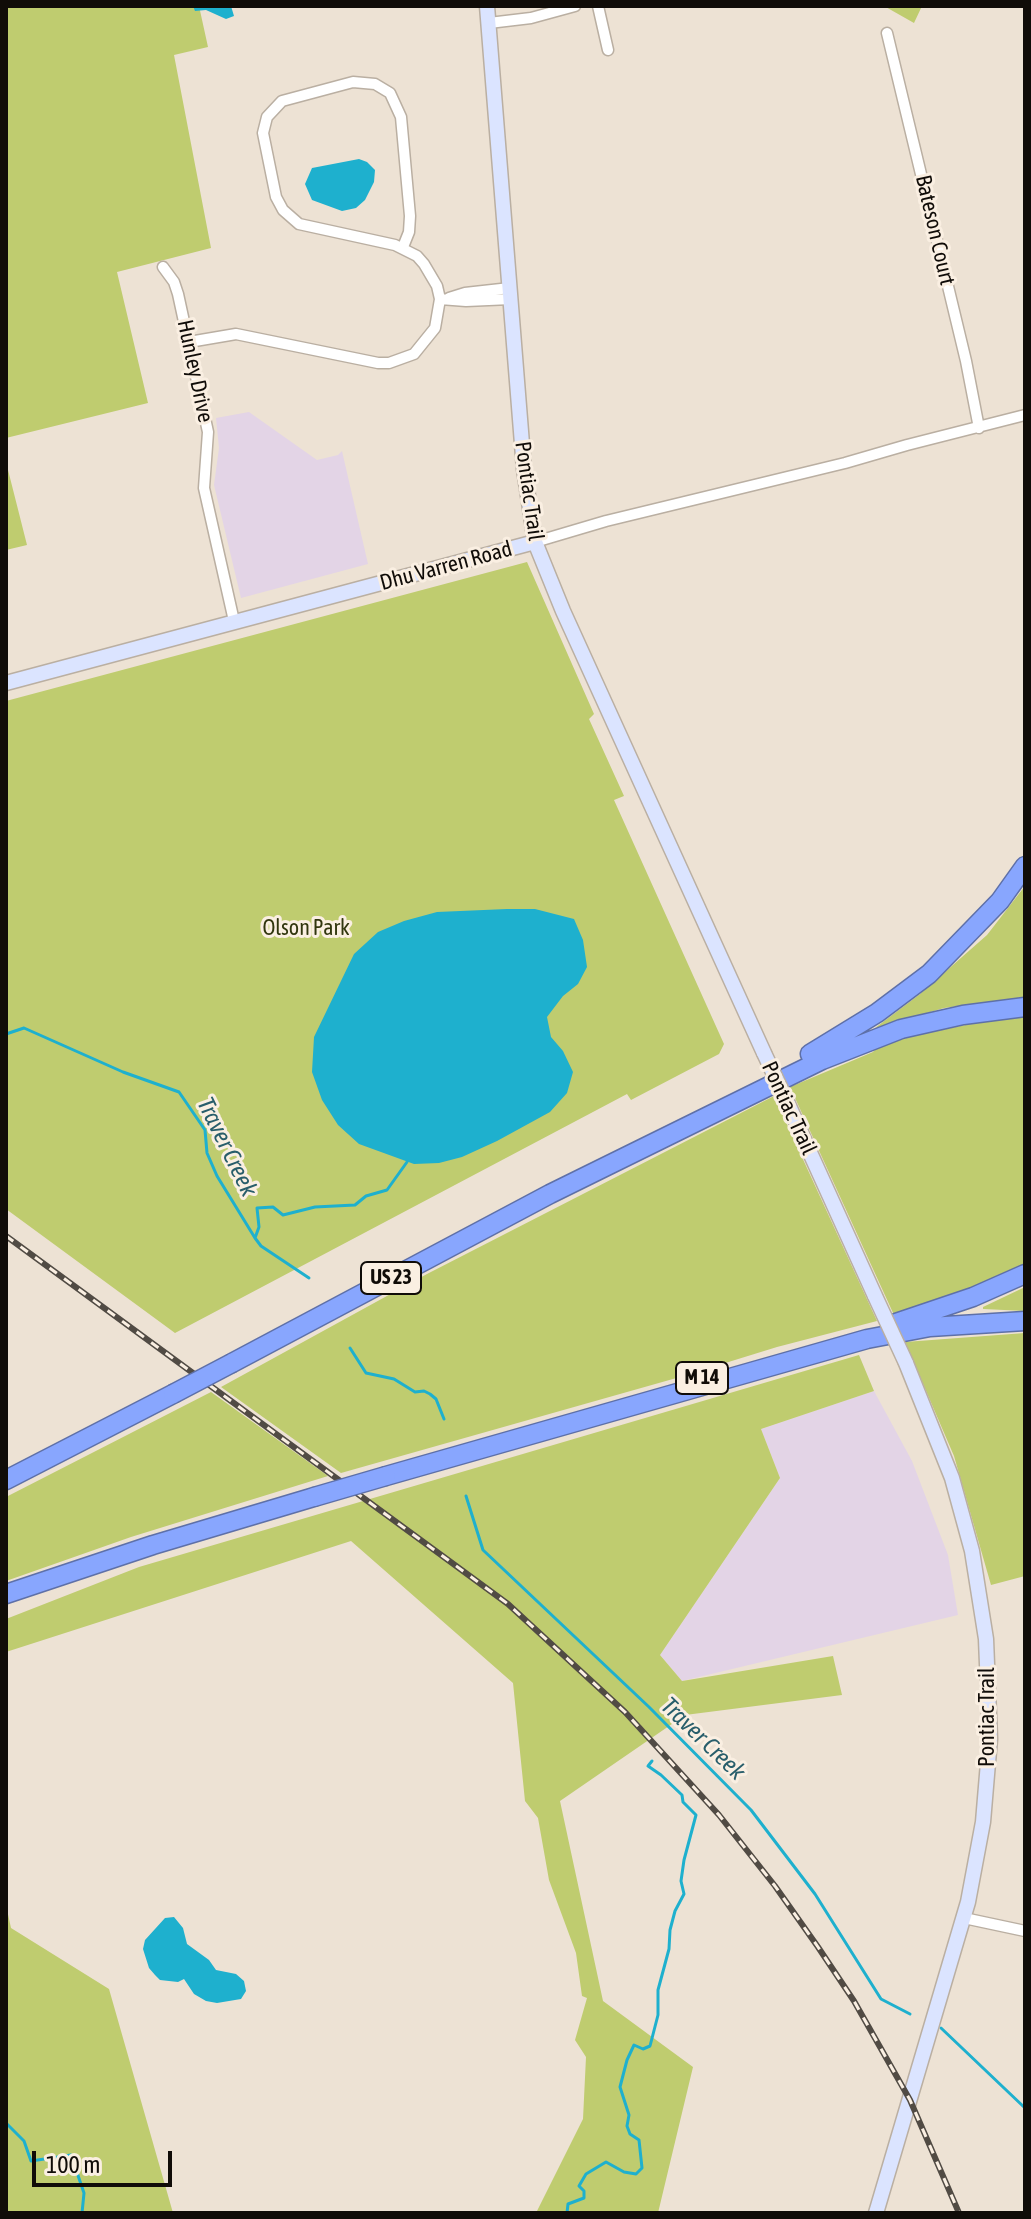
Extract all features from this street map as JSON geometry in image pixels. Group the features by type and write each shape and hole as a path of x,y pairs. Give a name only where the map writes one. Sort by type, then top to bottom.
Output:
{"highway":[{"path":"550,1194 670,1126 814,1052 877,1013 929,974 966,938 1000,901 1025,866"},
{"name":"US 23","path":"6,1480 550,1194 858,1044 947,1018 1025,1007"},
{"name":"M 14","path":"542,1430 657,1391 911,1319 1025,1274"},
{"path":"6,1594 153,1545 314,1497 867,1339 930,1327 1025,1321"}],"main road":[{"name":"Pontiac Trail","path":"487,6 524,469 535,542 557,597 906,1363 960,1505 976,1569 986,1639 990,1739 976,1867 964,1918 876,2213"},
{"name":"Dhu Varren Road","path":"6,683 535,542"}],"street":[{"path":"489,23 531,18 575,6"},
{"path":"598,6 608,50"},
{"name":"Bateson Court","path":"887,33 966,361 979,428"},
{"path":"189,342 236,334 378,363 398,362 414,354 430,338 444,299 424,264 403,247 308,226 290,218 276,197 263,133 267,117 275,107 290,98 353,82 375,84 390,93 401,117 410,216 409,232 403,247"},
{"name":"Hunley Drive","path":"163,267 178,294 208,432 204,488 234,621"},
{"path":"444,299 466,301 510,293"},
{"name":"Dhu Varren Road","path":"535,542 606,521 1025,415"},
{"path":"964,1918 1025,1931"}],"shaded area":[{"path":"249,412 317,460 338,455 342,451 368,564 241,598 214,485 219,448 216,418"},
{"path":"874,1391 912,1461 948,1555 958,1615 682,1681 660,1655 780,1478 761,1429"}],"green space":[{"path":"6,6 199,6 208,47 174,55 211,248 117,272 148,403 6,438"},
{"path":"884,6 922,6 914,23"},
{"path":"6,462 27,545 6,550"},
{"name":"Olson Park","path":"527,562 594,714 589,719 624,796 614,800 724,1044 719,1054 631,1100 627,1094 175,1333 6,1209 6,701"},
{"path":"1025,886 1025,997 944,1008 875,1028 920,994 987,935"},
{"path":"1025,1017 1025,1265 999,1278 894,1315 790,1087 873,1052 876,1048 912,1036"},
{"path":"774,1096 877,1321 341,1473 221,1387 427,1274"},
{"path":"1025,1287 1025,1311 983,1309 983,1307"},
{"path":"1025,1333 1025,1576 991,1585 954,1456 905,1342"},
{"path":"859,1355 874,1391 761,1429 780,1478 660,1655 682,1681 833,1656 842,1695 685,1715 560,1801 603,2001 693,2067 658,2213 536,2213 583,2119 586,2057 575,2040 587,1998 582,1996 576,1953 549,1880 538,1818 525,1801 513,1683 351,1541 6,1652 6,1619 139,1567"},
{"path":"211,1392 328,1476 131,1537 6,1581 6,1497"},
{"path":"6,1905 11,1928 109,1989 173,2213 6,2213"}],"water":[{"path":"193,6 231,6 234,16 226,19 206,10 195,11"},
{"path":"359,159 375,170 374,182 365,200 356,208 342,211 312,200 305,184 312,168"},
{"path":"535,909 574,919 583,940 587,967 578,984 563,996 547,1017 551,1037 563,1051 573,1072 567,1093 550,1112 497,1141 462,1157 439,1163 414,1164 359,1144 338,1125 322,1100 312,1072 314,1037 354,954 378,932 404,921 437,912"},
{"path":"174,1917 183,1928 187,1944 209,1960 216,1970 236,1974 244,1981 246,1991 241,1999 217,2003 206,2001 194,1994 184,1979 178,1982 160,1980 149,1968 143,1949 145,1940 165,1918"}],"waterway":[{"name":"Traver Creek","path":"6,1034 24,1028 123,1072 179,1092 205,1130 207,1153 217,1176 255,1238 261,1246 309,1278"},
{"path":"255,1238 259,1227 257,1208 273,1207 283,1215 315,1207 355,1205 366,1196 387,1190 407,1162"},
{"name":"Traver Creek","path":"350,1348 366,1373 394,1379 415,1392 430,1394 436,1399 444,1419"},
{"name":"Traver Creek","path":"466,1496 483,1550 649,1707 751,1810 815,1894 881,1999 910,2014"},
{"path":"567,2213 568,2204 584,2198 584,2191 579,2186 586,2174 606,2162 624,2172 636,2174 642,2168 639,2140 630,2134 627,2126 629,2115 620,2087 634,2045 643,2049 650,2046 658,2015 658,1990 669,1949 670,1930 684,1894 681,1881 684,1860 696,1815 683,1802 682,1795 648,1766 652,1761"},
{"name":"Traver Creek","path":"941,2028 1025,2108"},
{"path":"6,2123 24,2141 31,2161 71,2155 84,2193 82,2213"}],"railway":[{"path":"6,1236 508,1604 625,1712 719,1815 818,1947 854,2001 910,2100 959,2213"}]}
